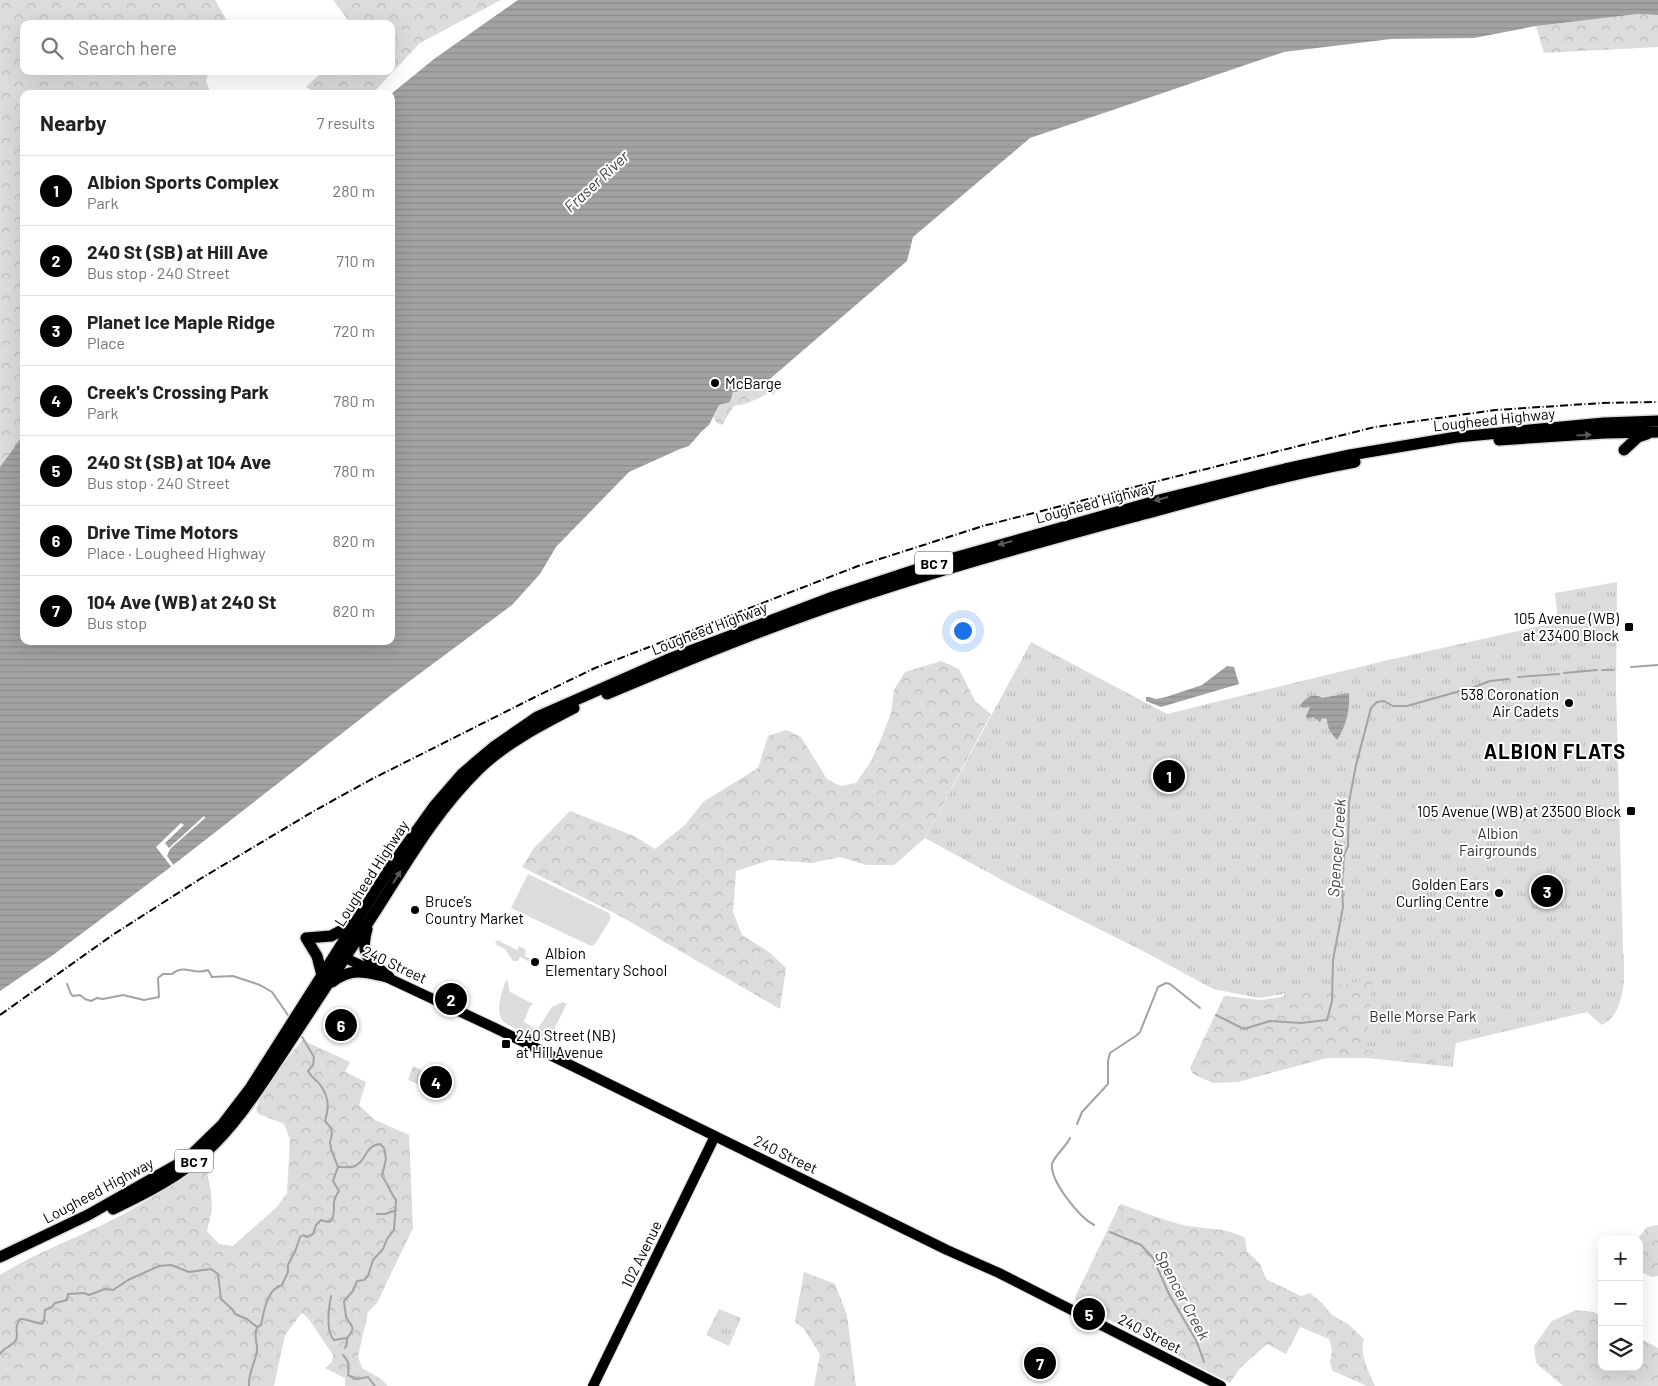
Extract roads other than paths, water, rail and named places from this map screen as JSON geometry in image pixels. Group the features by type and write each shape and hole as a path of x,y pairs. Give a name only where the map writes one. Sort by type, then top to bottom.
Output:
{"highway":[{"name":"Lougheed Highway","path":"0,1266 20,1253 152,1190 205,1153 222,1137 250,1101 327,986 355,923 410,839 435,805 461,775 477,761 537,717 594,690 669,659 833,597 936,563 1163,499 1350,455 1457,437 1604,423 1658,421"},
{"name":"Lougheed Highway","path":"0,1257 88,1215 187,1159 222,1125 251,1086 322,975 341,956 371,918 424,835 456,793 481,768 513,742 575,707 690,660 826,608 883,589 1080,531 1222,493 1352,462 1458,445 1512,439 1654,432"},
{"path":"1624,450 1638,437 1654,432"},
{"path":"371,918 363,948 370,961 389,977"},
{"path":"322,975 317,956 306,938 331,936 355,923"},
{"path":"327,986 349,972 363,972 389,977"}],"main road":[{"name":"240 Street","path":"341,956 389,977 1008,1278 1221,1386"},
{"name":"102 Avenue","path":"593,1386 716,1136"}],"water":[{"name":"Fraser River","path":"518,0 1658,0 1658,15 1638,14 1536,26 1474,38 1391,39 1284,52 1030,138 913,237 907,261 771,378 757,385 743,387 740,391 733,392 730,402 719,405 709,425 689,446 629,472 556,547 540,574 512,605 395,692 168,869 53,955 0,991 0,467 20,440 20,645 395,645 395,91 434,59"},
{"path":"1227,666 1234,667 1239,684 1161,707 1146,701 1146,697 1156,699 1166,697 1202,685"},
{"path":"1349,693 1347,718 1337,740 1330,730 1327,719 1322,718 1320,722 1313,717 1307,719 1306,716 1310,707 1303,708 1300,706 1307,698 1312,696 1322,698"}],"waterway":[{"name":"Spencer Creek","path":"1631,667 1658,665"},
{"name":"Spencer Creek","path":"1564,673 1597,670"},
{"name":"Spencer Creek","path":"1602,670 1613,670"},
{"name":"Spencer Creek","path":"1518,677 1559,674"},
{"name":"Spencer Creek","path":"1216,1015 1244,1029 1270,1021 1301,1023 1327,1020 1332,1001 1333,960 1343,907 1342,883 1344,855 1348,846 1349,802 1356,765 1371,708 1377,702 1384,701 1393,706 1407,706 1490,681 1509,679"},
{"path":"67,984 73,996 80,995 91,1001 97,998 103,999 123,995 144,1000 159,997 158,978 163,974 172,974 185,969 198,972 208,970 212,977 233,976 260,985 272,992 290,1018"},
{"name":"Spencer Creek","path":"1077,1124 1082,1112 1108,1084 1110,1053 1140,1032 1158,987 1166,983 1170,984 1200,1008"},
{"path":"0,1354 16,1340 16,1328 20,1319 42,1324 45,1310 52,1307 55,1303 67,1300 68,1294 84,1293 89,1295 105,1289 113,1290 128,1280 159,1266 171,1265 189,1272 211,1269 218,1274 221,1299 235,1314 247,1319 257,1327 261,1325 267,1301 273,1291 282,1285 300,1237 303,1235 307,1237 313,1234 316,1225 321,1220 331,1221 334,1214 334,1203 339,1191 333,1181 338,1167 331,1149 331,1128 325,1121 328,1107 327,1099 324,1090 308,1071 313,1065 314,1057 301,1035"},
{"name":"Spencer Creek","path":"1070,1138 1053,1161 1053,1171 1060,1189 1074,1207 1094,1225"},
{"path":"338,1167 349,1167 359,1164 371,1148 380,1144 384,1148 386,1159 382,1176 396,1200 394,1230 387,1239 383,1249 373,1260 368,1276 364,1280 357,1281 353,1291 344,1301 346,1317 352,1329 347,1338 345,1348"},
{"path":"377,1214 394,1211"},
{"name":"Spencer Creek","path":"1110,1232 1141,1245 1153,1258 1169,1294 1197,1342 1204,1362"},
{"path":"331,1296 328,1319 329,1331 334,1340 347,1338"},
{"path":"249,1386 257,1351 255,1334 257,1328"},
{"path":"343,1355 347,1360 348,1375 356,1379 368,1377 375,1386"}],"railway":[{"path":"0,1015 114,934 200,879 370,780 595,668 858,566 983,526 1375,427 1495,410 1602,403 1658,402"}],"place":[{"name":"McBarge","path":"715,383"},
{"name":"105 Avenue (WB) at 23400 Block","path":"1629,627"},
{"name":"538 Coronation Air Cadets","path":"1569,703"},
{"name":"Albion Sports Complex","path":"1169,776"},
{"name":"105 Avenue (WB) at 23500 Block","path":"1631,811"},
{"name":"Planet Ice Maple Ridge","path":"1547,891"},
{"name":"Golden Ears Curling Centre","path":"1499,893"},
{"name":"Bruce’s Country Market","path":"415,910"},
{"name":"Albion Elementary School","path":"535,962"},
{"name":"240 St (SB) at Hill Ave","path":"451,999"},
{"name":"Drive Time Motors","path":"341,1025"},
{"name":"240 Street (NB) at Hill Avenue","path":"506,1044"},
{"name":"Creek's Crossing Park","path":"436,1082"},
{"name":"240 St (SB) at 104 Ave","path":"1089,1314"},
{"name":"104 Ave (WB) at 240 St","path":"1040,1363"}],"district":[{"name":"ALBION FLATS","path":"1555,751"}],"park label":[{"name":"Albion Fairgrounds","path":"1498,842"},
{"name":"Belle Morse Park","path":"1423,1016"}]}
